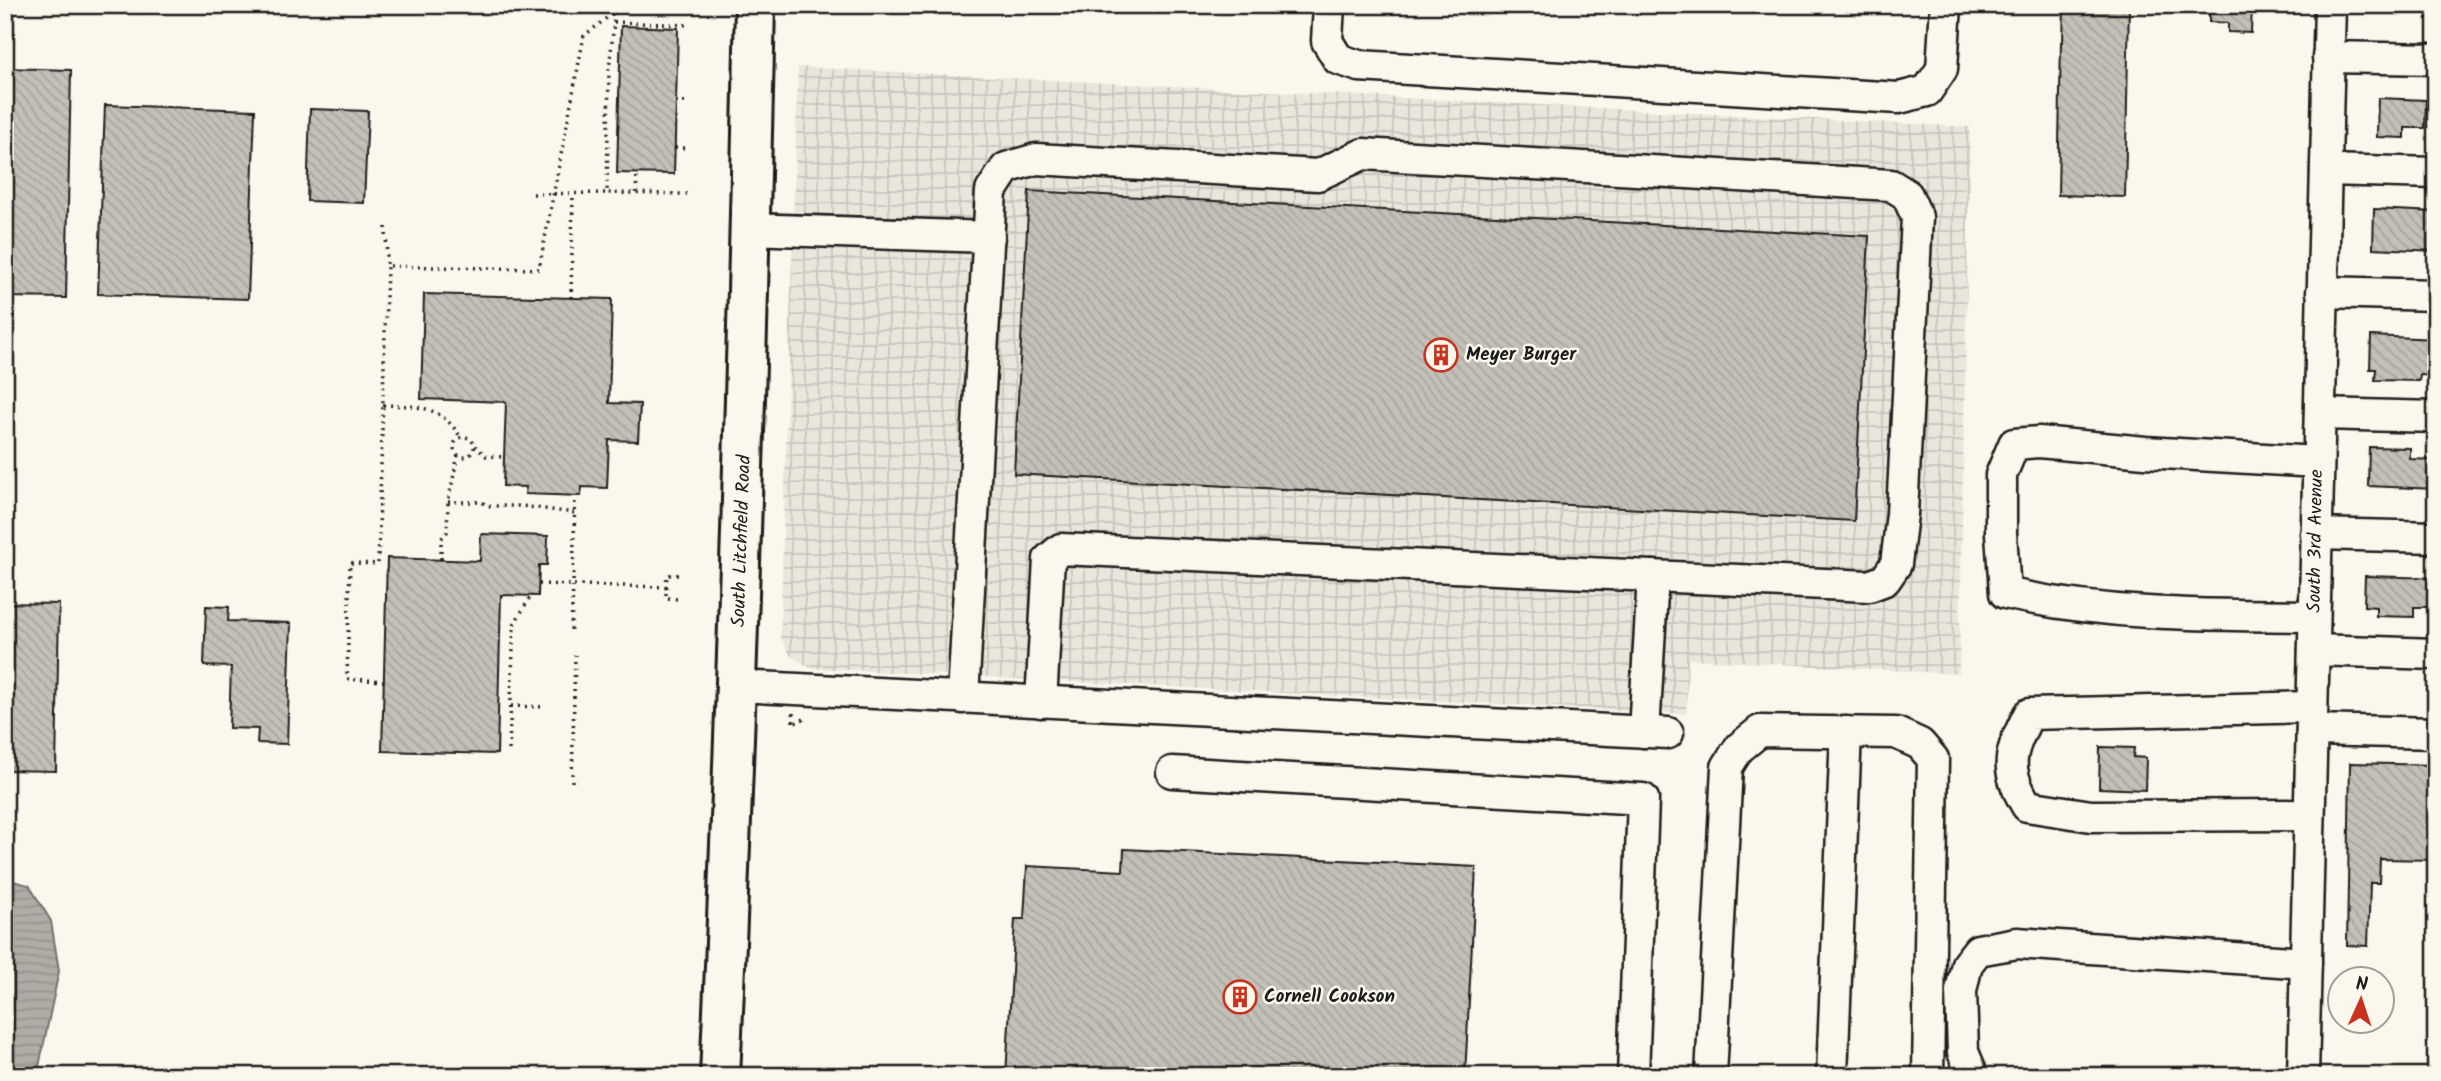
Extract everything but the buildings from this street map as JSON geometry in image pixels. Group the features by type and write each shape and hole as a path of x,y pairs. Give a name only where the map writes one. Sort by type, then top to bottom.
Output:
{"main road":[{"name":"South Litchfield Road","path":"720,1076 737,686 755,5"}],"street":[{"path":"1329,5 1327,41 1338,59 1359,66 1899,98 1927,90 1942,69 1946,5"},
{"name":"South 3rd Avenue","path":"2303,1076 2330,5"},
{"path":"2329,57 2436,59"},
{"path":"963,698 991,191 1006,168 1036,159 1318,175 1363,154 1891,185 1907,195 1917,217 1902,514 1896,564 1885,580 1869,586 1061,549 1049,559 1041,702"},
{"path":"2326,170 2436,173"},
{"path":"750,229 989,237"},
{"path":"2322,292 2436,295"},
{"path":"2319,414 2436,417"},
{"path":"2314,616 2175,615 2044,601 2005,593 2001,475 2014,444 2039,442 2145,452 2318,462"},
{"path":"2316,534 2436,537"},
{"path":"737,686 1656,732 1653,576"},
{"path":"2314,650 2436,654"},
{"path":"2309,815 2091,816 2027,806 2014,785 2011,750 2029,714 2312,718 2436,733"},
{"path":"1711,1076 1727,766 1739,748 1760,730 1896,733 1920,744 1933,759 1928,1076"},
{"path":"1832,1076 1846,732"},
{"path":"1172,772 1643,799 1633,1076"},
{"path":"1973,1076 1963,1052 1961,990 1967,964 1978,950 2017,943 2306,963"}],"path":[{"path":"387,266 539,269 584,36 613,13 607,193"},
{"path":"614,22 691,25"},
{"path":"676,102 689,102"},
{"path":"675,148 688,148"},
{"path":"636,193 637,173"},
{"path":"570,298 573,192"},
{"path":"533,194 687,194"},
{"path":"384,681 347,679 350,563 378,564 386,227"},
{"path":"383,405 426,408 440,413 455,427 461,438"},
{"path":"440,559 441,538 447,532 448,502 458,455 454,447 456,441 467,438 486,456 504,457"},
{"path":"458,455 464,457 471,454 473,445"},
{"path":"571,630 575,495"},
{"path":"448,502 482,502 488,506 522,506 575,514"},
{"path":"678,575 667,575 666,587 666,598 678,599"},
{"path":"539,584 666,587"},
{"path":"509,750 514,624 531,596"},
{"path":"572,782 575,655"},
{"path":"511,706 546,707"}],"shaded area":[{"path":"798,67 1970,127 1959,674 1688,659 1686,714 810,668 791,656 780,637"},
{"path":"5,879 29,885 51,921 59,971 37,1076 5,1076"}],"place":[{"name":"Meyer Burger","path":"1441,355"},
{"name":"Cornell Cookson","path":"1240,997"}]}
